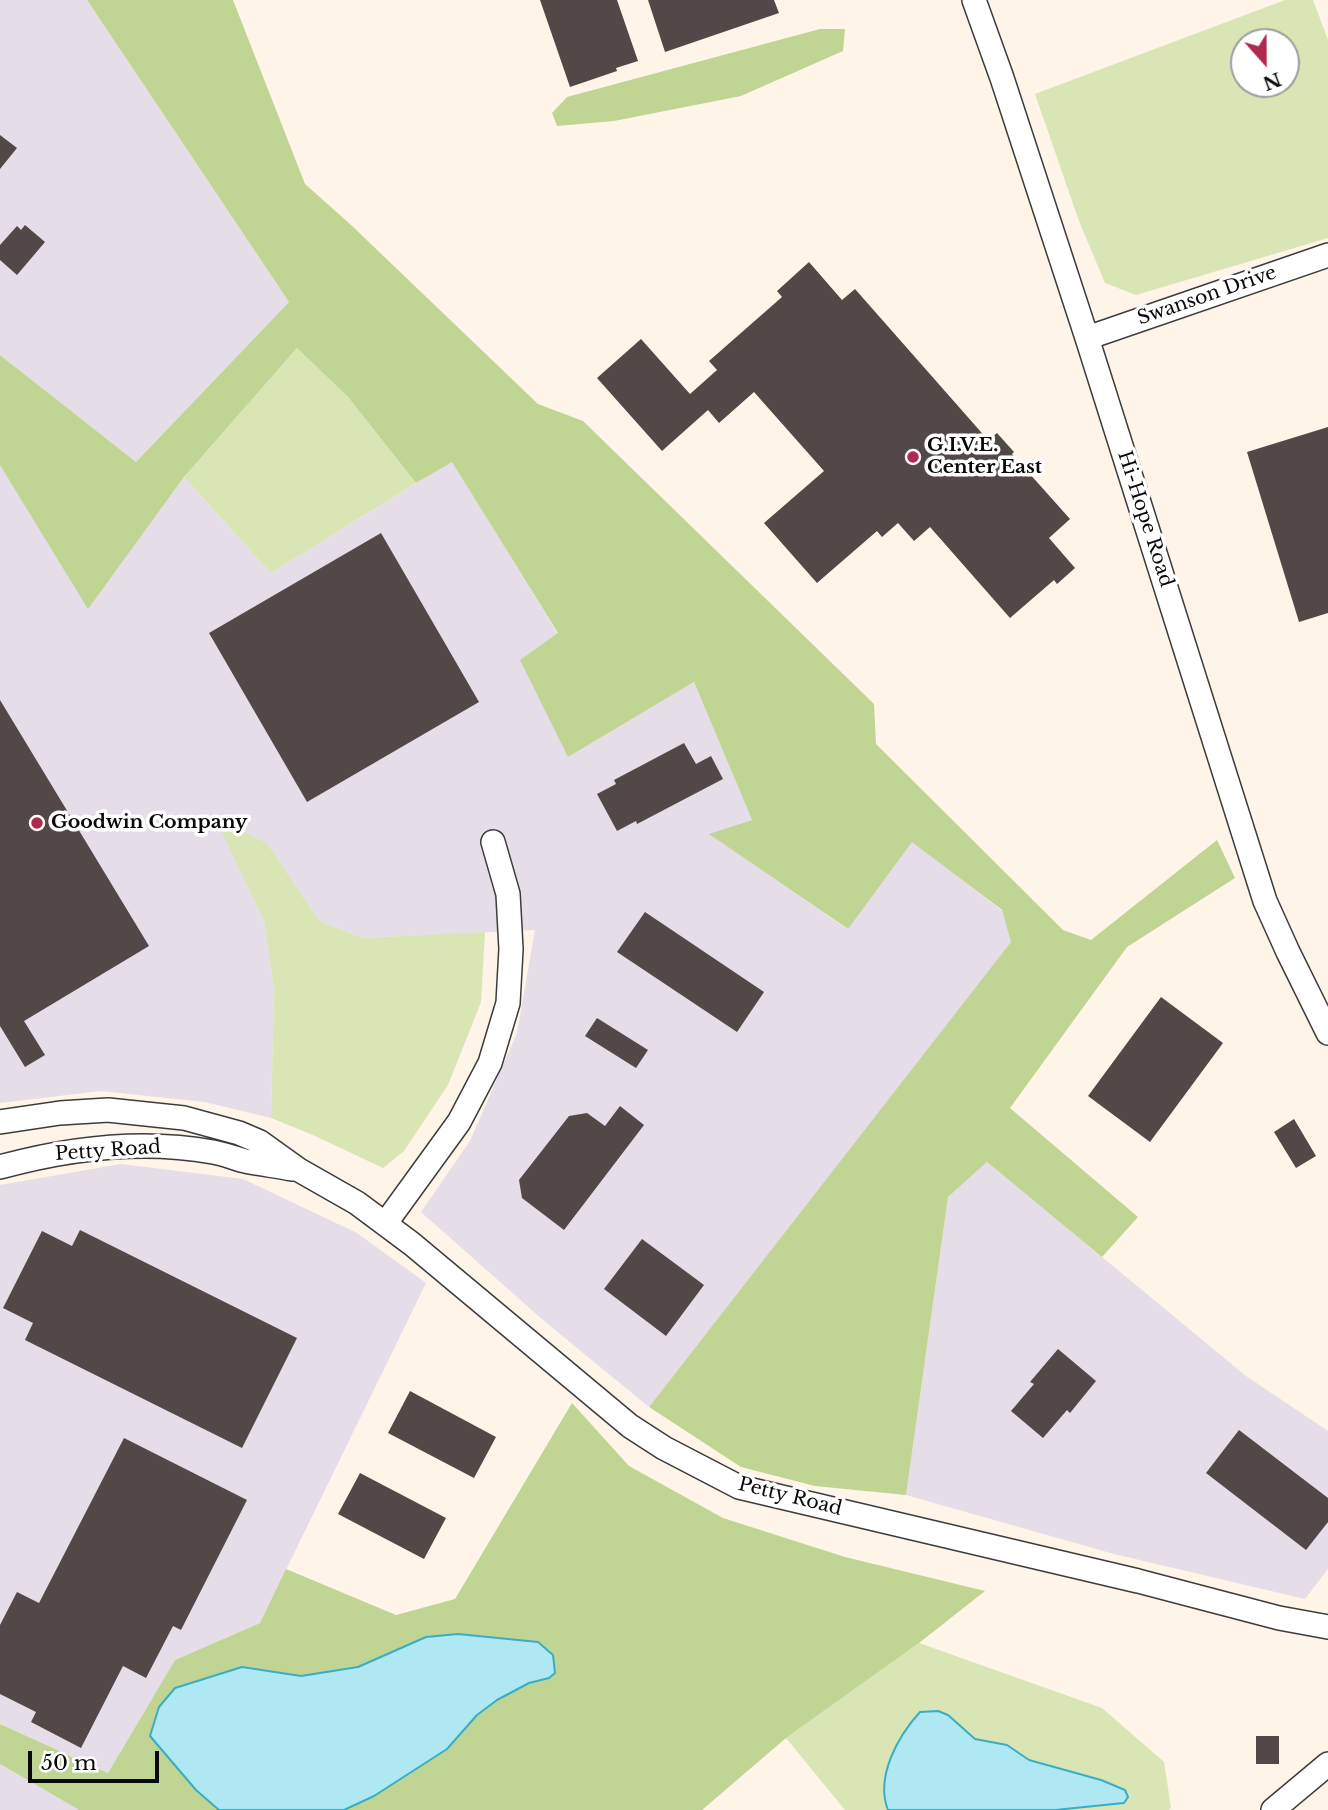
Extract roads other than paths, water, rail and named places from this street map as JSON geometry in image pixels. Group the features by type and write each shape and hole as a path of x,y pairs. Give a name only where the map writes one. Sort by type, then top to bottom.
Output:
{"street":[{"name":"Hi-Hope Road","path":"974,0 1087,338 1265,901 1328,1033"},
{"name":"Swanson Drive","path":"1087,338 1328,255"},
{"path":"385,1224 458,1122 490,1063 508,1003 511,949 508,894 493,842"},
{"name":"Petty Road","path":"0,1122 108,1110 184,1118 239,1133 260,1142 299,1170 357,1203 412,1244 631,1426 664,1448 739,1487 1138,1581 1279,1618 1328,1627"},
{"name":"Petty Road","path":"0,1167 48,1154 126,1146 214,1152 246,1161 299,1170"},
{"path":"1273,1810 1328,1764"}],"water":[{"path":"458,1634 538,1642 553,1655 555,1673 497,1700 477,1715 447,1749 374,1796 344,1810 219,1810 196,1790 150,1736 159,1707 175,1688 242,1667 301,1676 358,1667 426,1637"},
{"path":"938,1711 948,1715 975,1739 1007,1745 1029,1760 1101,1780 1125,1790 1128,1797 1124,1803 1055,1810 888,1810 884,1784 897,1745 920,1712"}],"place":[{"name":"G.I.V.E. Center East","path":"913,457"},
{"name":"Goodwin Company","path":"37,823"}]}
